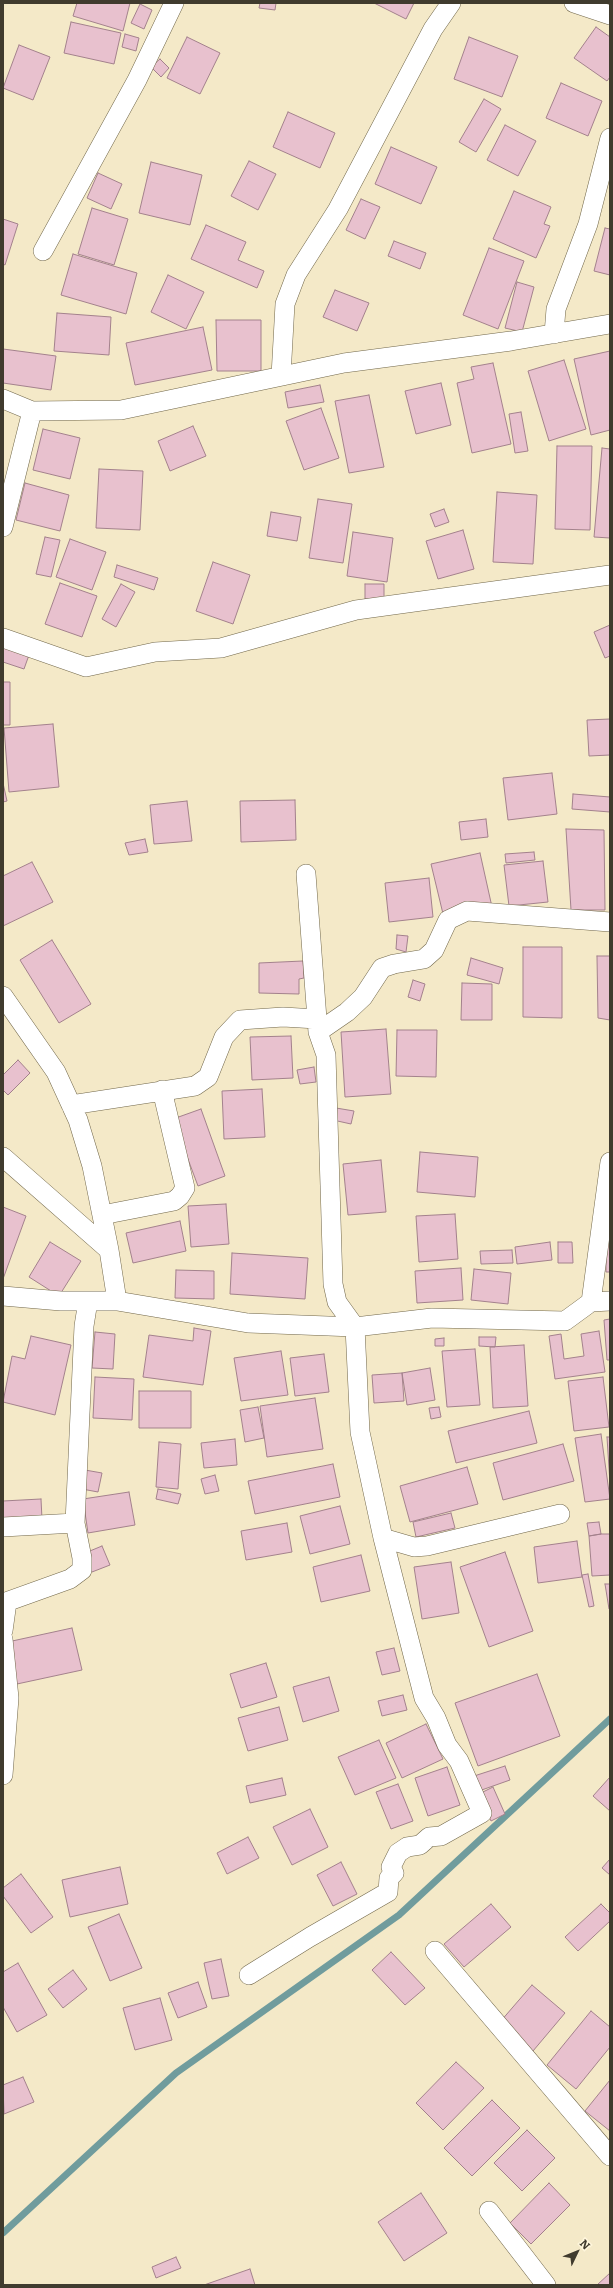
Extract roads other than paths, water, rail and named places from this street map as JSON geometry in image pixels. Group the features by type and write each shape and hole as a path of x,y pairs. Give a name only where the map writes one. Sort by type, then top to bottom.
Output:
{"street":[{"path":"42,251 137,80 174,3"},
{"path":"281,376 284,304 296,275 338,209 433,29 452,3"},
{"path":"574,3 610,15"},
{"path":"554,334 556,310 588,224 610,138"},
{"path":"3,399 32,411 120,410 344,362 554,334 610,324"},
{"path":"3,527 32,411"},
{"path":"3,638 86,668 155,652 221,648 356,610 610,575"},
{"path":"249,1975 310,1936 388,1892 389,1878 394,1873 391,1867 398,1853 407,1847 420,1846 429,1837 440,1836 482,1813 459,1761 447,1745 436,1718 424,1698 383,1538 360,1432 355,1327 337,1302 333,1284 326,1055 317,1025 306,874"},
{"path":"71,1104 195,1086 208,1077 224,1037 240,1020 283,1017 317,1025 347,1012 363,997 382,968 394,964 424,959 434,950 448,920 467,911 610,922"},
{"path":"3,996 56,1072 71,1104 92,1166 109,1250 117,1300"},
{"path":"102,1214 174,1201 180,1196 185,1188 162,1090"},
{"path":"3,1157 109,1250"},
{"path":"591,1302 610,1162"},
{"path":"3,1296 61,1301 117,1300 248,1323 355,1327 432,1318 565,1321 591,1302 610,1301"},
{"path":"3,1631 5,1603 70,1579 82,1570 82,1558 75,1523 84,1326 88,1301"},
{"path":"383,1538 414,1547 427,1546 560,1514"},
{"path":"3,1527 75,1523"},
{"path":"3,1639 9,1698 3,1775"},
{"path":"435,1951 610,2156"},
{"path":"489,2211 546,2285"}],"waterway":[{"path":"3,2233 176,2073 399,1915 610,1719"}]}
